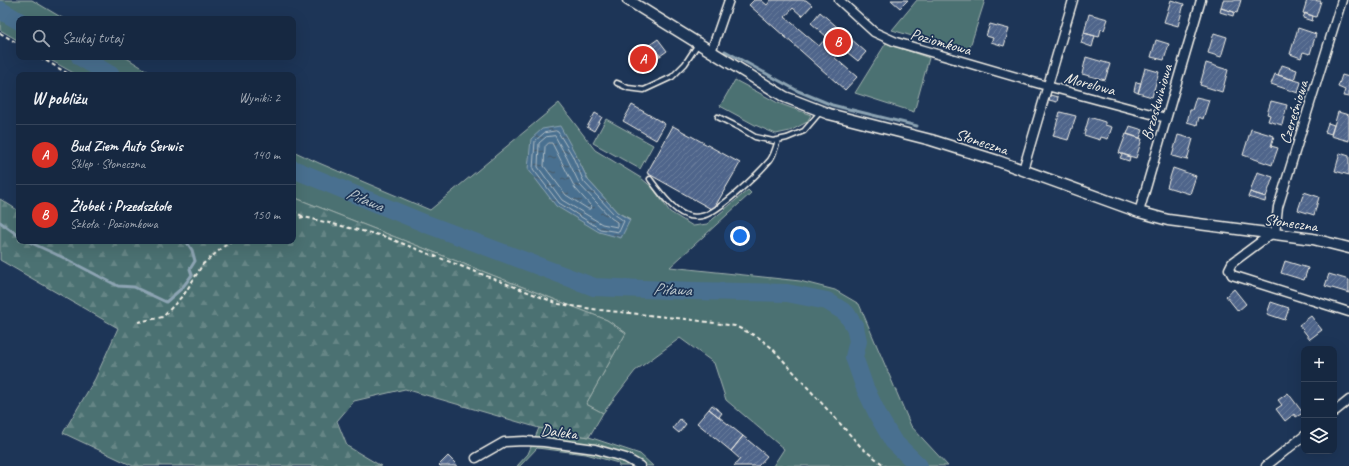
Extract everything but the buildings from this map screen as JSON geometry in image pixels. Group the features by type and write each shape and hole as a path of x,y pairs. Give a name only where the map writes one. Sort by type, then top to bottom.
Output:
{"street":[{"name":"Słoneczna","path":"628,0 785,97 821,110 931,140 1023,170 1139,212 1168,220 1313,239 1349,248"},
{"path":"711,52 729,0"},
{"name":"Poziomkowa","path":"839,0 874,32 896,42 1047,86"},
{"name":"Morelowa","path":"1072,0 1047,86 1166,118"},
{"name":"Brzoskwiniowa","path":"1139,212 1200,0"},
{"name":"Czereśniowa","path":"1273,234 1278,207 1342,0"},
{"path":"1023,170 1047,86"},
{"path":"1273,234 1232,263 1229,269 1232,275 1349,312"},
{"path":"1337,410 1349,400"},
{"path":"1266,466 1301,438"},
{"name":"Daleka","path":"476,458 504,442 524,441 544,442 594,449 626,458 640,466"}],"lane":[{"path":"617,83 628,88 644,90 672,77 685,64 698,44"},
{"path":"718,117 755,137 773,142 787,138 804,130 821,110"},
{"path":"650,179 663,196 676,208 686,215 700,217 708,214 724,203 760,170 771,158 778,140"}],"path":[{"path":"0,33 16,42"},
{"path":"45,60 65,72"},
{"path":"296,213 304,217 383,236 559,304 735,326 758,337 772,348 862,448 885,466"},
{"path":"296,218 304,217"},
{"path":"138,322 163,317 185,293 203,264 228,244"}],"green space":[{"path":"0,0 32,0 59,16 16,16 16,39 0,30"},
{"path":"917,0 985,0 968,53 892,30"},
{"path":"886,43 929,58 914,112 855,93"},
{"path":"50,60 130,60 149,72 72,72"},
{"path":"735,80 778,103 811,115 807,122 790,131 776,134 755,125 720,106"},
{"path":"559,103 595,150 641,178 653,188 670,212 693,226 707,224 748,190 751,193 670,267 800,281 835,290 859,304 911,426 948,466 773,466 784,449 726,400 714,363 680,338 635,371 603,413 586,404 626,333 607,320 296,198 296,152 430,210","holes":["575,153 588,180 617,212 630,219 528,169"]},
{"path":"606,119 653,145 640,169 593,143"},
{"path":"296,198 607,320 626,333 586,404 603,413 589,437 539,428 405,389 354,401 337,421 347,446 381,466 133,466 63,433 95,379 118,328 0,260 0,199 16,209 16,244 296,244"},
{"path":"539,428 589,437 640,454 653,466 619,466 618,463 586,454 537,448 520,466 517,466 528,454"}],"water":[{"path":"560,126 588,180 617,212 630,220 621,238 599,232 556,206 528,169 531,139 542,129"}],"waterway":[{"name":"Piława","path":"0,10 16,19"},
{"path":"725,51 798,91 832,105 917,126"},
{"name":"Piława","path":"85,60 106,72"},
{"name":"Piława","path":"296,170 424,223 594,287 787,293 827,301 846,313 855,327 858,341 854,357 865,388 893,441 919,466"},
{"path":"0,222 16,234"},
{"path":"34,244 118,286 134,287 166,302 182,288 192,275 190,269 195,261 192,250 188,244"}],"place":[{"name":"Żłobek i Przedszkole","path":"838,42"},
{"name":"Bud Ziem Auto Serwis","path":"643,59"}]}
